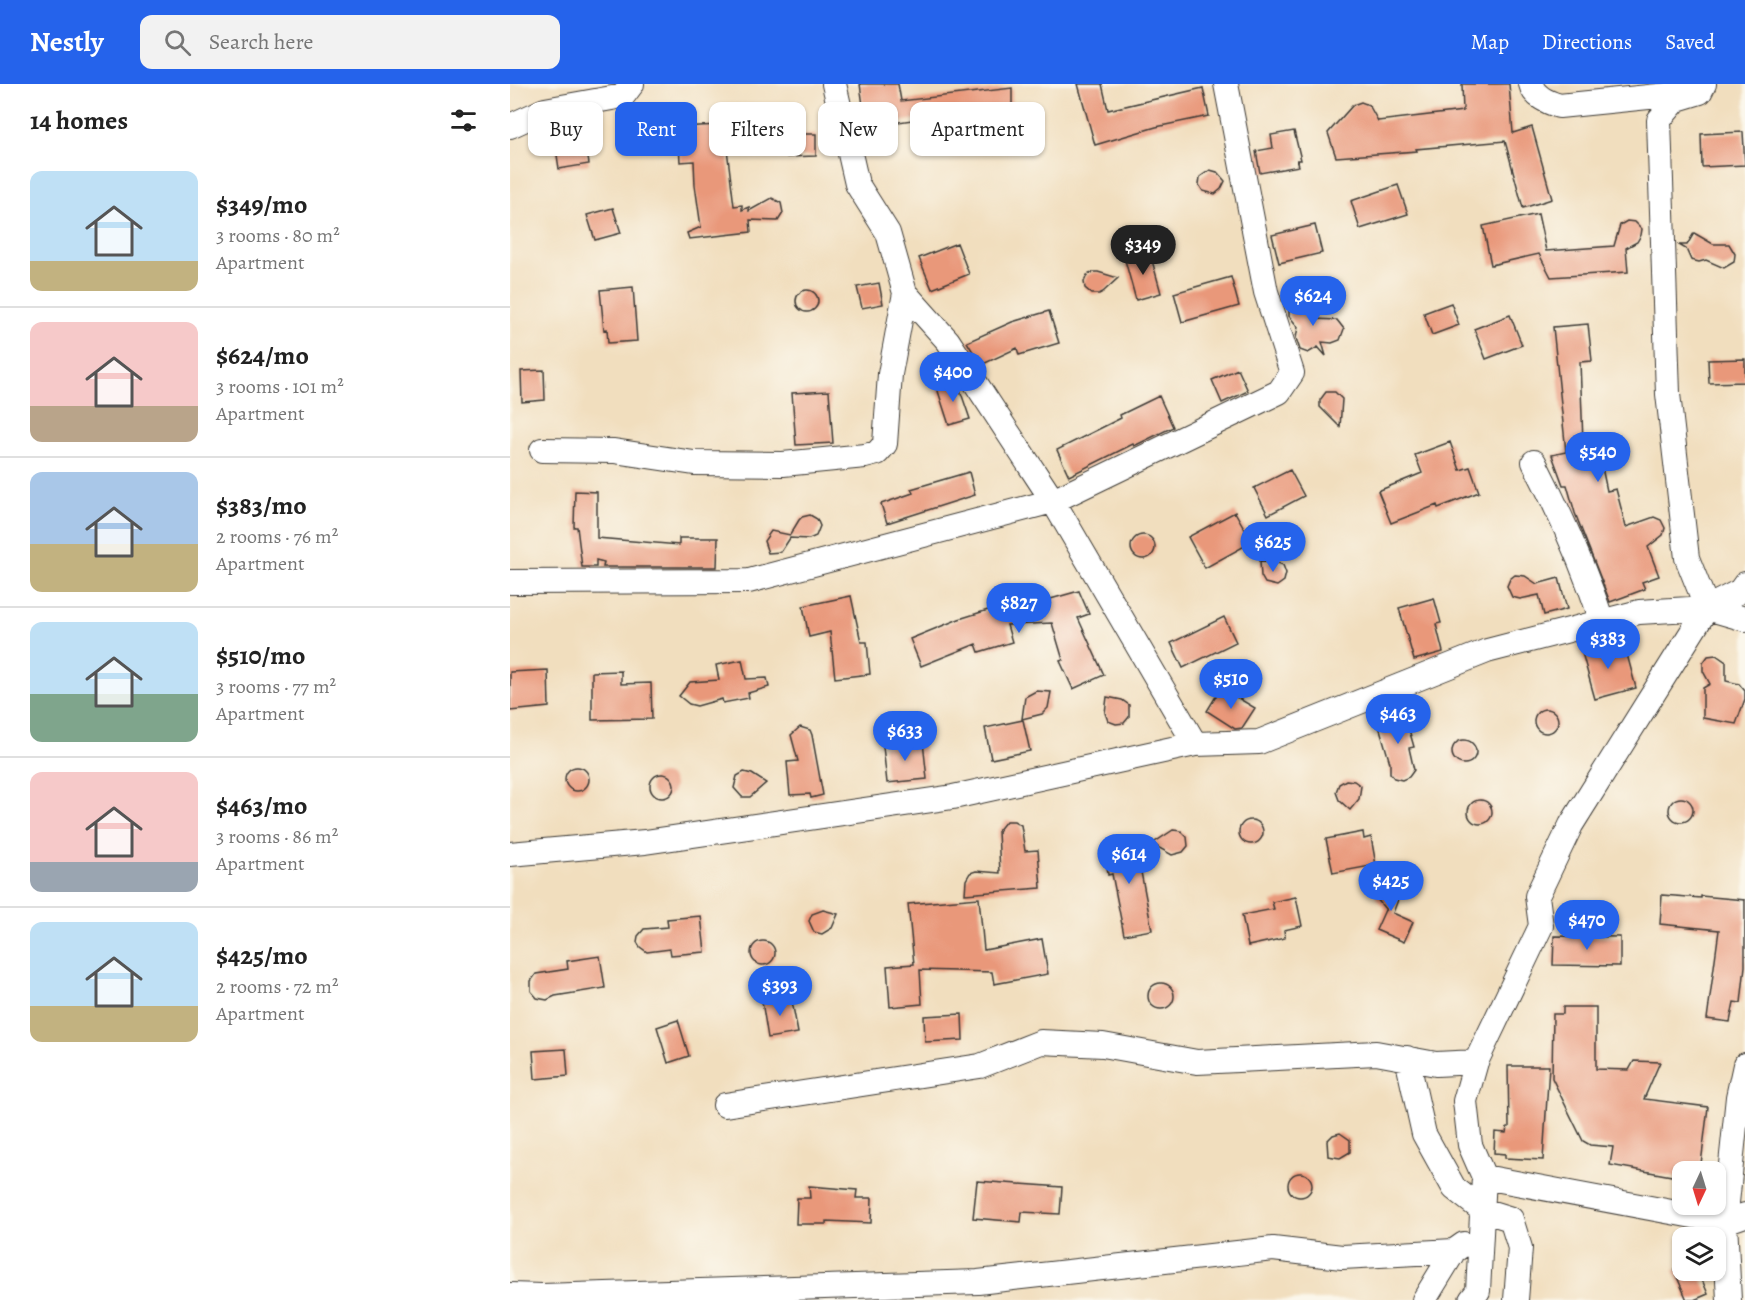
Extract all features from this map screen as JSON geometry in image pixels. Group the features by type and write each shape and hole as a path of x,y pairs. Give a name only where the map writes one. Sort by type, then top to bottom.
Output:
{"street":[{"path":"510,126 545,110 623,96 632,84"},
{"path":"834,84 857,184 888,233 905,293 948,341 1053,501 1195,744"},
{"path":"510,582 749,581 1053,501 1279,392 1292,373 1266,292 1226,84"},
{"path":"1531,84 1533,90 1544,100 1559,106 1702,88"},
{"path":"1702,88 1677,99 1659,120 1668,394 1687,558 1707,608"},
{"path":"542,450 614,451 694,463 783,464 877,453 885,444 890,374 905,293"},
{"path":"1534,462 1553,499 1602,621"},
{"path":"1471,1300 1478,1291 1484,1177 1470,1145 1465,1101 1476,1062 1541,926 1537,896 1571,825 1707,608 1740,591 1745,584"},
{"path":"510,855 645,842 953,797 1195,744 1258,742 1487,651 1602,621 1639,612 1707,608 1745,619"},
{"path":"725,1105 980,1066 1041,1042 1103,1045 1197,1062 1376,1053 1436,1064 1476,1062"},
{"path":"1407,1058 1424,1134 1454,1188 1482,1210 1511,1219 1520,1248 1516,1300"},
{"path":"1728,1300 1735,1218 1738,1097 1745,1065"},
{"path":"1484,1177 1735,1218"},
{"path":"1424,1300 1454,1251 1481,1234"},
{"path":"510,1295 542,1296 978,1281 1273,1249 1342,1257 1454,1251"}],"building":[{"path":"860,84 898,84 901,101 1012,88 1012,102 910,102 910,120 898,122 898,102 863,102"},
{"path":"1078,84 1102,84 1108,110 1203,88 1209,116 1156,127 1095,145"},
{"path":"1462,84 1509,84 1513,133 1532,127 1552,199 1523,208 1505,141 1336,157 1328,133 1353,105 1361,102 1369,105 1378,121 1463,111"},
{"path":"697,126 709,126 709,156 728,156 734,206 742,205 742,210 749,207 749,211 772,198 781,203 783,213 778,221 750,220 751,232 689,239 687,233 701,227 694,161 680,162 680,156 697,156"},
{"path":"1294,131 1301,160 1297,160 1299,166 1260,173 1256,151 1273,148 1271,135"},
{"path":"1743,132 1745,165 1702,167 1701,134"},
{"path":"806,134 816,134 816,156 787,157 806,156"},
{"path":"557,156 588,156 589,164 559,169"},
{"path":"1210,170 1217,172 1225,181 1215,194 1203,191 1199,185 1200,177"},
{"path":"1398,185 1408,214 1360,229 1351,201"},
{"path":"613,208 621,233 595,240 587,215"},
{"path":"1538,214 1546,251 1614,246 1620,225 1627,221 1635,222 1642,229 1637,242 1626,248 1628,272 1551,277 1539,254 1491,265 1483,226"},
{"path":"1315,225 1322,253 1279,263 1272,235"},
{"path":"1694,233 1713,244 1729,244 1735,254 1734,262 1724,268 1706,260 1699,262 1691,260 1686,249 1679,245 1687,245"},
{"path":"957,243 969,274 932,289 919,258"},
{"path":"1150,253 1161,293 1136,300 1125,260"},
{"path":"1094,272 1118,278 1103,292 1092,294 1085,288 1084,282 1087,275"},
{"path":"1231,277 1239,306 1182,322 1174,293"},
{"path":"879,283 883,304 862,308 857,287"},
{"path":"633,287 637,341 608,343 607,329 604,330 600,290"},
{"path":"1306,289 1315,319 1337,320 1344,329 1340,340 1332,343 1322,342 1326,356 1318,347 1308,353 1300,350 1296,338 1298,327 1289,316 1291,304 1294,301 1304,300"},
{"path":"807,290 815,293 818,301 815,309 807,312 799,309 796,301 799,293"},
{"path":"1451,303 1459,325 1432,335 1424,313"},
{"path":"1049,311 1059,343 1019,355 1017,348 981,365 967,342 1012,322"},
{"path":"1510,315 1522,345 1486,359 1474,329"},
{"path":"1588,324 1592,361 1580,362 1583,442 1596,439 1607,491 1616,489 1626,527 1654,517 1661,520 1665,528 1663,535 1648,547 1659,576 1642,582 1645,589 1610,602 1575,513 1567,485 1563,485 1552,455 1566,452 1553,327"},
{"path":"1745,359 1745,382 1709,383 1708,360"},
{"path":"1238,369 1248,391 1222,403 1212,380"},
{"path":"544,370 545,400 522,402 521,371"},
{"path":"957,381 970,419 949,425 937,388"},
{"path":"829,391 833,443 796,445 792,393"},
{"path":"1326,392 1335,392 1342,399 1340,427 1320,407 1320,400"},
{"path":"1159,396 1173,427 1069,476 1057,450"},
{"path":"1450,442 1460,470 1470,467 1479,492 1391,523 1378,491 1422,473 1415,455"},
{"path":"1290,470 1304,496 1268,515 1254,488"},
{"path":"969,472 975,495 887,523 881,504 913,493 911,489"},
{"path":"575,491 597,492 597,538 679,545 679,538 718,538 717,567 603,567 604,562 596,560 596,567 582,567 577,527 574,527"},
{"path":"1235,512 1252,542 1205,568 1188,537"},
{"path":"810,515 817,519 820,526 816,536 809,539 790,538 781,552 768,553 764,541 771,531 790,535 802,517"},
{"path":"1138,535 1148,535 1155,542 1155,552 1148,559 1138,559 1131,552 1131,542"},
{"path":"1260,561 1283,565 1286,573 1284,581 1277,586 1265,583 1261,576"},
{"path":"1515,575 1525,576 1537,584 1559,578 1567,609 1544,615 1539,595 1520,599 1512,597 1507,586"},
{"path":"1079,591 1089,614 1078,618 1104,675 1073,689 1060,661 1063,660 1052,623 1007,625 1012,642 979,652 976,644 921,666 910,639 959,619 1001,606 1003,613 1028,600 1040,602"},
{"path":"851,596 861,642 867,642 870,674 835,678 830,632 809,637 803,606"},
{"path":"1434,598 1441,623 1436,624 1443,652 1414,660 1399,608"},
{"path":"1224,617 1236,642 1183,668 1171,643"},
{"path":"1602,643 1604,649 1624,643 1636,688 1595,699 1581,649"},
{"path":"1716,655 1726,662 1726,681 1739,684 1745,691 1745,699 1736,724 1703,718 1703,688 1710,684 1703,671 1703,663 1708,656"},
{"path":"742,660 746,679 767,678 769,687 748,693 749,698 723,703 722,699 697,706 689,704 679,696 690,682 719,680 716,665"},
{"path":"548,670 549,707 510,711 510,672"},
{"path":"621,671 621,684 651,683 652,719 592,720 592,672"},
{"path":"1221,688 1255,708 1242,728 1235,729 1207,711"},
{"path":"1036,691 1051,692 1048,708 1042,714 1022,719 1025,697"},
{"path":"1107,697 1122,700 1129,705 1129,717 1124,723 1116,724 1108,721 1105,713"},
{"path":"1546,709 1555,712 1558,721 1555,730 1546,733 1537,730 1534,721 1537,712"},
{"path":"1404,712 1414,747 1409,748 1414,770 1409,777 1402,780 1394,778 1390,773 1390,763 1377,719"},
{"path":"1023,720 1030,751 991,759 985,728"},
{"path":"800,727 810,730 812,735 823,795 811,798 810,794 790,795 787,762 798,761 791,735"},
{"path":"1464,740 1473,743 1476,752 1473,761 1464,764 1455,761 1452,752 1455,743"},
{"path":"923,742 927,779 887,783 883,746"},
{"path":"577,767 586,770 589,779 586,788 577,791 568,788 565,779 568,770"},
{"path":"744,772 766,783 750,797 742,797 734,788 737,776"},
{"path":"662,774 667,775 673,781 673,791 667,797 662,798 657,797 651,791 650,786 651,781 657,775"},
{"path":"1346,780 1354,781 1361,786 1359,799 1350,810 1339,800 1336,792 1339,784"},
{"path":"1681,798 1690,801 1693,810 1690,819 1681,822 1672,819 1669,810 1672,801"},
{"path":"1480,800 1489,803 1492,812 1489,821 1480,824 1471,821 1468,812 1471,803"},
{"path":"1251,820 1260,823 1263,832 1260,841 1251,844 1242,841 1239,832 1242,823"},
{"path":"1006,821 1014,821 1021,825 1025,851 1038,850 1041,888 965,894 966,880 970,873 976,871 1000,873 998,831"},
{"path":"1173,830 1181,831 1187,837 1188,846 1183,852 1172,855 1152,844"},
{"path":"1363,832 1364,839 1371,837 1376,865 1333,873 1326,839"},
{"path":"1143,841 1145,872 1141,872 1152,930 1124,935 1112,874 1108,875 1105,844"},
{"path":"1378,879 1393,883 1398,889 1399,897 1393,913 1413,922 1404,942 1376,930 1386,910 1376,898"},
{"path":"1662,895 1745,900 1745,966 1741,1003 1734,1002 1730,1022 1707,1019 1719,930 1660,924"},
{"path":"1296,897 1302,926 1284,930 1285,938 1248,946 1242,915 1274,909 1272,902"},
{"path":"979,898 984,950 1042,939 1048,974 994,984 992,972 920,970 922,1004 890,1007 887,966 914,964 908,904"},
{"path":"823,910 838,914 832,928 822,934 814,932 809,921 812,914"},
{"path":"701,916 705,952 671,955 670,949 647,952 637,942 638,936 644,929 668,927 667,919"},
{"path":"1554,936 1620,937 1620,966 1553,965"},
{"path":"763,941 772,944 775,953 772,962 763,965 754,962 751,953 754,944"},
{"path":"600,956 605,988 555,996 547,1000 537,998 531,991 531,981 536,974 568,969 567,961"},
{"path":"1161,983 1170,987 1174,996 1170,1005 1161,1009 1152,1005 1148,996 1152,987"},
{"path":"791,996 798,1033 768,1038 762,1001"},
{"path":"1563,1007 1596,1007 1596,1069 1629,1070 1634,1061 1660,1062 1644,1099 1708,1107 1701,1161 1672,1161 1672,1176 1610,1165 1613,1147 1590,1145 1583,1141 1552,1078 1553,1014 1563,1014"},
{"path":"962,1014 963,1040 925,1042 924,1016"},
{"path":"678,1020 689,1056 668,1063 657,1027"},
{"path":"566,1049 568,1076 535,1079 533,1051"},
{"path":"1508,1066 1549,1066 1543,1160 1505,1158 1505,1154 1494,1153 1495,1132 1506,1133 1509,1127"},
{"path":"1340,1133 1350,1140 1350,1152 1340,1158 1328,1156 1327,1141 1333,1135"},
{"path":"1300,1173 1309,1176 1312,1185 1309,1194 1300,1197 1291,1194 1288,1185 1291,1176"},
{"path":"977,1181 1062,1187 1060,1214 1022,1212 1021,1222 973,1218"},
{"path":"809,1186 857,1190 856,1198 872,1198 871,1223 827,1221 827,1224 796,1224 797,1198 810,1198"},
{"path":"1679,1281 1703,1281 1708,1294 1694,1300 1687,1300"}]}
